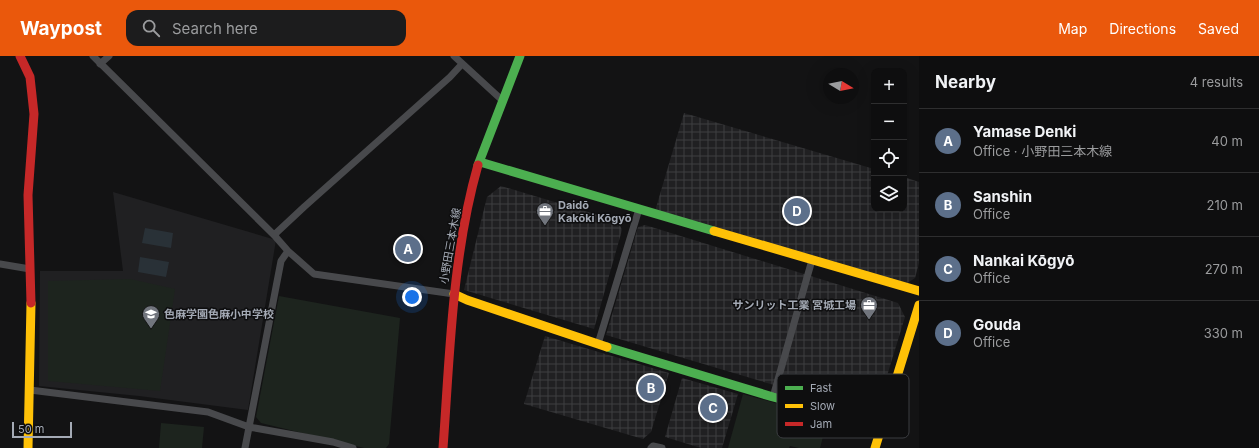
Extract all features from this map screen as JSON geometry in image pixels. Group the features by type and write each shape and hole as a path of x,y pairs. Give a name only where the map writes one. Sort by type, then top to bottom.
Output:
{"street":[{"path":"20,56 30,77 34,114 28,195 30,269 30,390 28,448"},
{"path":"93,56 274,235 288,251 314,274 454,294 598,344 777,398"},
{"path":"100,64 109,56"},
{"path":"454,56 503,101"},
{"name":"小野田三本木線","path":"442,448 454,294 463,233 480,162 520,56"},
{"path":"274,235 450,77 462,64"},
{"path":"480,162 919,291"},
{"path":"598,344 639,209"},
{"path":"245,448 281,261 288,251"},
{"path":"780,374 812,260"},
{"path":"0,264 30,269"},
{"path":"898,374 919,305"},
{"path":"774,397 777,386"},
{"path":"30,390 208,412 249,427 333,442 353,448"},
{"path":"875,448 878,438"},
{"path":"651,448 653,446 662,448"}],"shaded area":[{"path":"684,113 871,168 871,212 907,212 907,178 919,182 919,263 915,278 906,284 655,211"},
{"path":"501,186 618,221 622,230 594,329 464,290 487,197"},
{"name":"色麻学園色麻小中学校","path":"113,192 276,240 248,410 139,396 39,386 40,271 123,271"},
{"path":"645,225 898,303 905,317 888,374 777,374 777,386 606,335 638,227"},
{"path":"145,228 173,233 171,248 142,243"},
{"path":"140,257 169,262 166,277 138,272"},
{"path":"130,279 175,289 160,391 48,381 48,281"},
{"path":"279,296 400,318 389,444 386,448 364,448 261,423 256,417"},
{"path":"545,336 669,373 651,432 643,439 524,404"},
{"path":"682,378 738,394 722,448 701,448 665,437"},
{"path":"743,394 777,404 777,438 823,438 820,448 799,448 790,446 789,448 728,448"},
{"path":"161,423 204,427 202,448 159,448"}],"traffic: fast":[{"path":"478,165 520,56"},
{"path":"480,162 714,231"},
{"path":"607,347 777,398"}],"traffic: slow":[{"path":"714,231 919,291"},
{"path":"454,294 467,300 607,347"},
{"path":"28,448 31,303"},
{"path":"898,374 919,305"},
{"path":"875,448 878,438"}],"traffic: jam":[{"path":"20,56 30,77 34,114 28,195 31,303"},
{"path":"443,448 450,341 457,269 469,199 478,165"}],"place":[{"name":"Gouda","path":"797,211"},
{"name":"Daidō Kakōki Kōgyō","path":"545,226"},
{"name":"Yamase Denki","path":"408,249"},
{"name":"サンリット工業 宮城工場","path":"869,320"},
{"name":"色麻学園色麻小中学校","path":"151,329"},
{"name":"Sanshin","path":"651,388"},
{"name":"Nankai Kōgyō","path":"713,408"}]}
